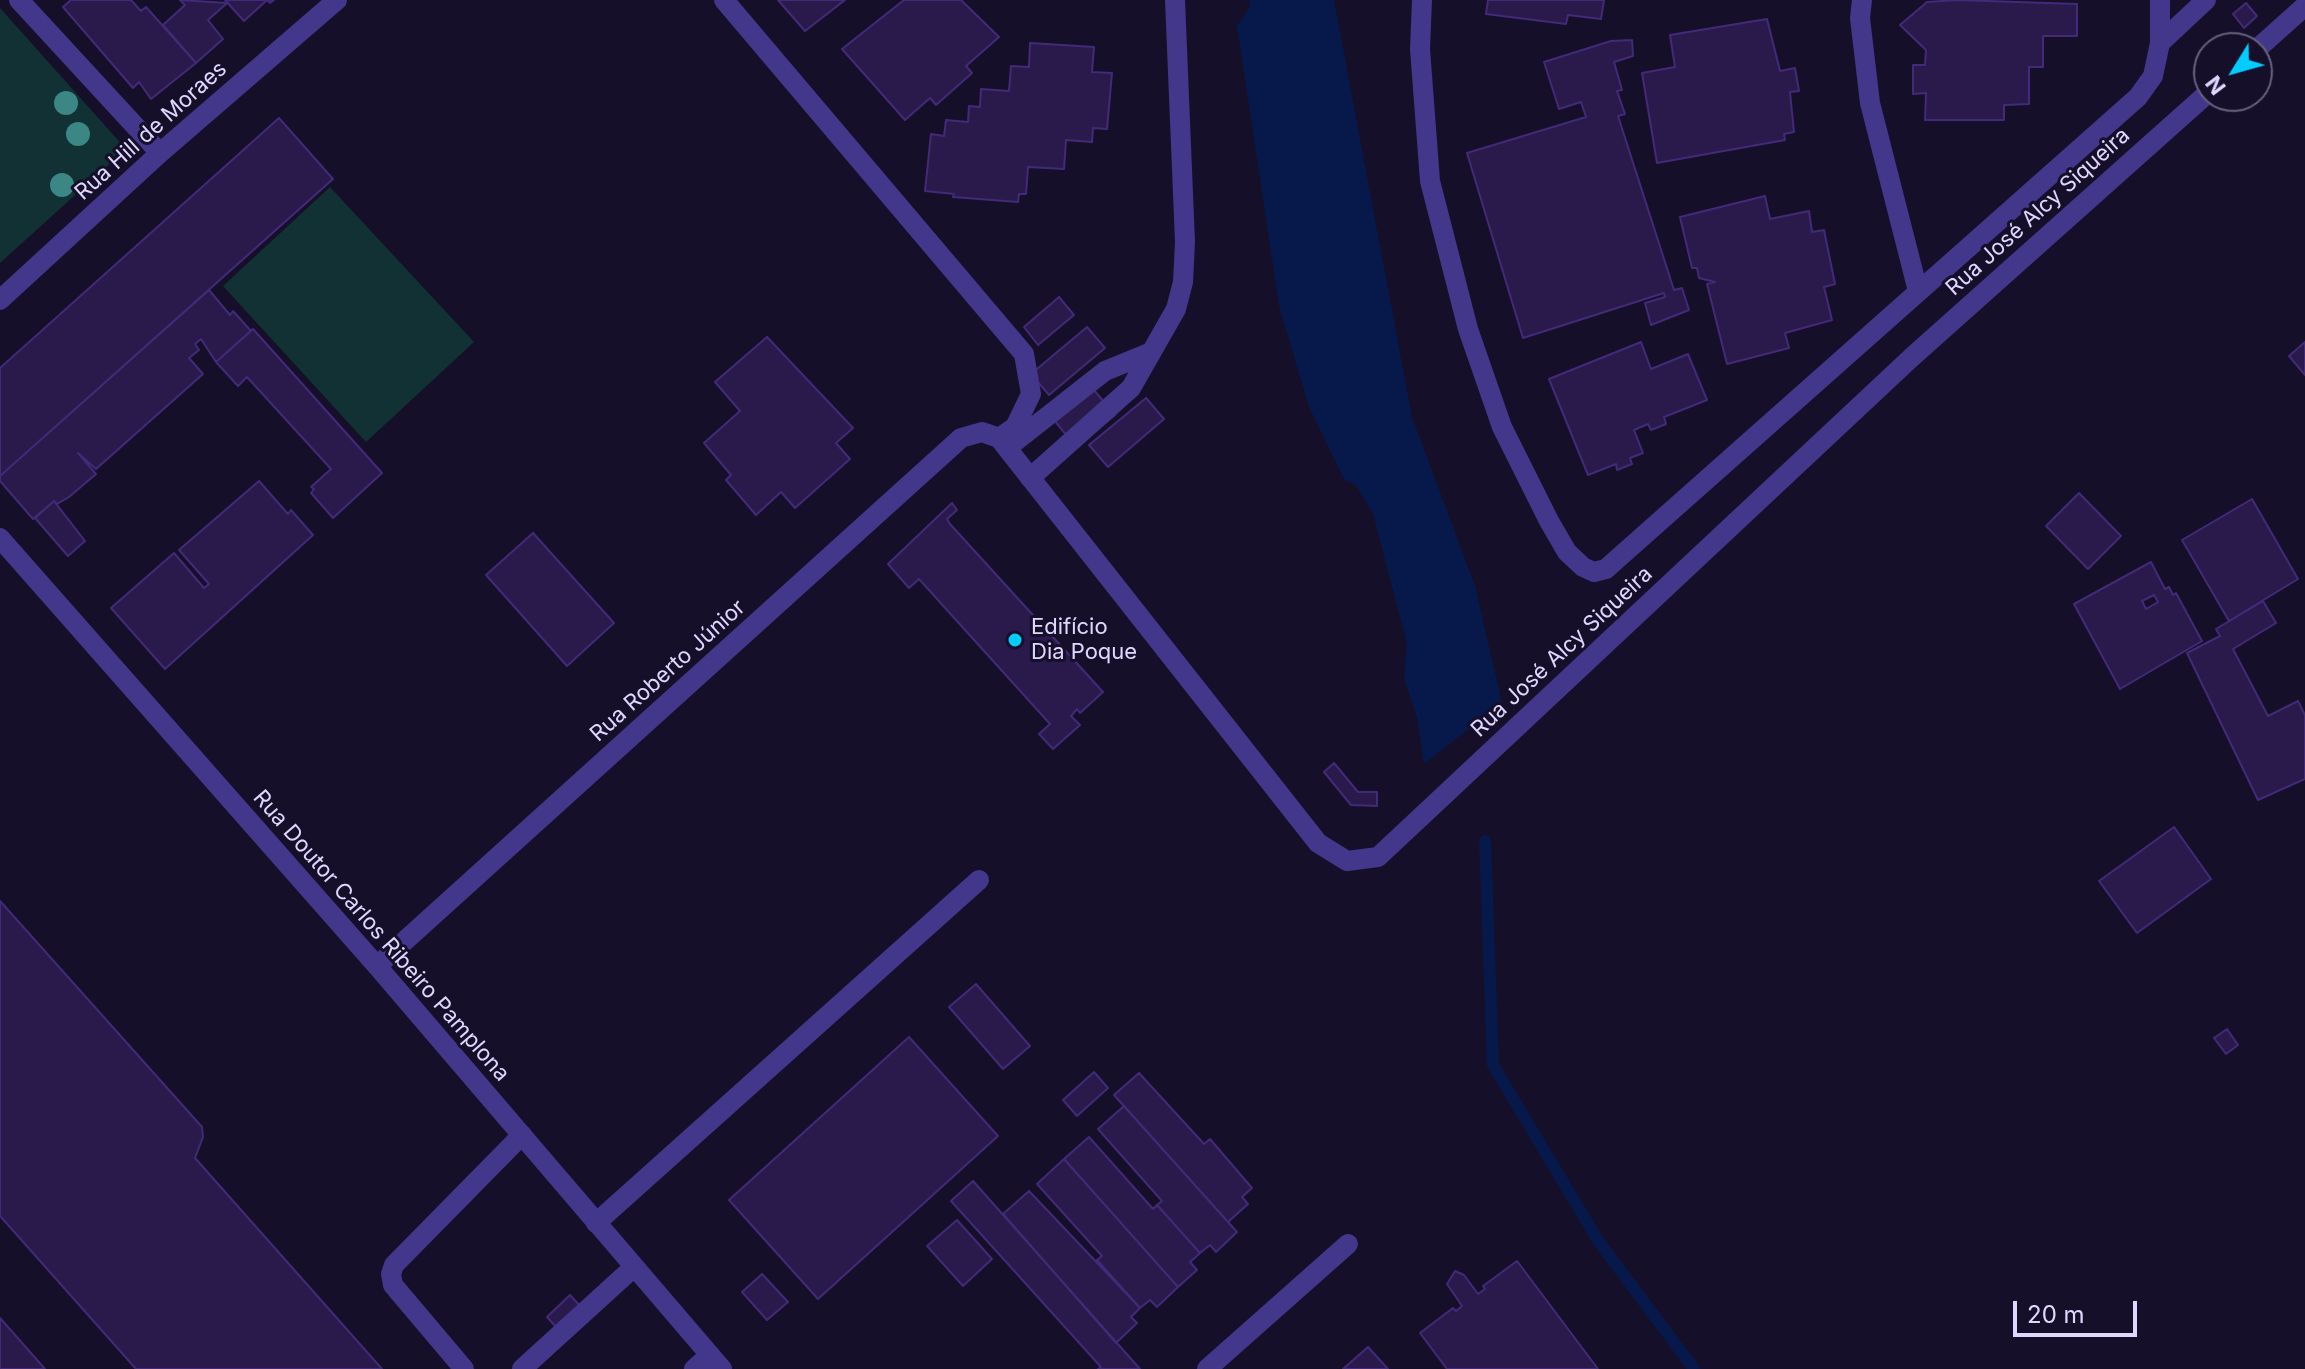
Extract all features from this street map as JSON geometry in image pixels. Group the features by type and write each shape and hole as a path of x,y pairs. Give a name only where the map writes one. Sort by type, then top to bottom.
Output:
{"street":[{"path":"19,0 160,153"},
{"name":"Rua Hill de Moraes","path":"0,300 160,153 337,0"},
{"path":"724,0 1024,354 1031,394 1015,427 1003,443"},
{"path":"1030,478 1131,388 1176,309 1183,282 1185,242 1175,0"},
{"path":"1422,0 1420,49 1430,181 1468,329 1502,427 1567,552 1583,567 1594,572 1606,569 2138,97 2153,76 2160,43 2160,0"},
{"path":"1862,0 1860,18 1870,103 1918,291"},
{"path":"2160,43 2206,0"},
{"path":"2273,35 2305,6"},
{"name":"Rua José Alcy Siqueira","path":"1003,443 1318,843 1347,861 1378,857 1912,357 2193,106"},
{"path":"1003,443 1105,371 1149,353"},
{"name":"Rua Roberto Júnior","path":"377,966 961,438 982,432 1003,443"},
{"name":"Rua Doutor Carlos Ribeiro Pamplona","path":"0,538 377,966 716,1362"},
{"path":"596,1223 979,880"},
{"path":"464,1369 393,1285 391,1274 394,1265 522,1135"},
{"path":"1207,1369 1348,1244"},
{"path":"522,1369 634,1267"},
{"path":"694,1369 716,1362"}],"green space":[{"path":"0,8 126,149 0,263"},
{"path":"330,187 474,342 366,442 223,286"}],"water":[{"path":"1249,0 1334,0 1412,417 1475,586 1502,703 1424,764 1417,717 1404,678 1407,644 1373,514 1356,485 1345,481 1309,407 1279,306 1237,26 1250,7"}],"building":[{"path":"71,0 131,0 141,11 146,7 196,63 151,99 139,82 133,88 63,7"},
{"path":"180,0 227,3 208,20 223,39 196,63 163,25 185,5"},
{"path":"225,0 267,0 244,21"},
{"path":"778,0 845,0 805,31"},
{"path":"904,0 961,0 999,37 966,66 972,73 936,105 930,98 905,120 842,49"},
{"path":"1488,0 1604,0 1601,19 1568,15 1566,24 1486,14"},
{"path":"1927,2 2077,4 2077,36 2043,36 2043,67 2029,67 2029,104 2004,105 2004,120 1925,120 1926,93 1913,94 1913,65 1925,65 1926,50 1900,25"},
{"path":"2246,3 2257,16 2244,28 2233,14"},
{"path":"1767,19 1780,71 1795,68 1799,91 1790,92 1794,132 1784,134 1785,140 1657,163 1642,73 1675,67 1670,35"},
{"path":"1632,40 1633,56 1614,62 1622,90 1617,91 1625,114 1618,116 1674,290 1682,288 1689,310 1651,325 1645,303 1665,297 1664,293 1523,338 1467,153 1586,117 1581,102 1559,109 1544,62 1611,41"},
{"path":"1030,43 1094,47 1092,72 1112,73 1107,129 1093,128 1092,142 1066,140 1064,169 1028,167 1026,194 1019,194 1018,202 953,197 954,194 925,191 931,134 944,136 946,120 968,122 969,106 980,107 981,89 1009,91 1011,66 1029,67"},
{"path":"279,118 333,179 0,476 0,368"},
{"path":"1765,196 1770,219 1809,211 1812,232 1824,230 1835,284 1824,287 1832,320 1785,333 1789,348 1727,364 1707,284 1715,282 1699,278 1697,268 1692,268 1680,217"},
{"path":"209,290 230,315 233,311 251,331 216,362 201,339 195,344 199,350 189,358 203,374 96,469 78,453 96,474 69,497 57,504 54,501 33,519 0,481 0,476"},
{"path":"1059,297 1074,315 1038,345 1024,327"},
{"path":"1087,327 1105,348 1049,395 1031,374"},
{"path":"253,329 382,473 333,518 311,493 314,489 311,487 331,469 247,377 238,386 216,362"},
{"path":"767,337 853,428 836,443 850,459 795,508 781,492 756,515 726,480 731,475 704,443 740,411 715,382"},
{"path":"1641,342 1651,369 1688,354 1707,400 1664,417 1666,424 1651,430 1648,424 1634,430 1643,453 1630,458 1632,464 1617,470 1616,464 1588,475 1549,379"},
{"path":"2305,342 2305,375 2289,356"},
{"path":"1083,377 1115,415 1076,447 1045,409"},
{"path":"1146,398 1164,419 1108,467 1089,445"},
{"path":"259,481 288,514 291,510 313,535 165,669 111,608 174,553 204,588 209,584 179,550"},
{"path":"2079,493 2121,536 2088,569 2046,526"},
{"path":"2252,499 2298,579 2229,621 2182,540"},
{"path":"54,501 85,541 68,556 35,518"},
{"name":"Edifício Dia Poque","path":"952,503 957,510 947,519 950,524 1103,692 1080,713 1077,709 1071,716 1080,725 1053,749 1039,734 1050,724 919,579 909,588 888,564"},
{"path":"533,533 614,623 567,666 486,575"},
{"path":"2151,562 2165,589 2169,587 2173,595 2176,593 2202,641 2120,689 2074,604","holes":["2154,595 2158,602 2146,609 2142,601"]},
{"path":"2263,601 2276,623 2233,649 2268,716 2298,701 2305,715 2305,779 2258,800 2187,653 2220,636 2216,629"},
{"path":"1334,763 1358,792 1377,792 1377,806 1351,805 1324,772"},
{"path":"2174,827 2211,879 2137,933 2099,881"},
{"path":"0,901 202,1127 203,1137 195,1158 382,1369 136,1369 0,1216"},
{"path":"976,984 1030,1046 1003,1069 949,1007"},
{"path":"2227,1029 2238,1045 2226,1054 2214,1038"},
{"path":"909,1037 998,1136 818,1299 729,1200"},
{"path":"1094,1072 1108,1088 1077,1116 1063,1100"},
{"path":"1139,1073 1204,1144 1210,1139 1252,1188 1242,1197 1248,1204 1228,1222 1114,1095"},
{"path":"1124,1106 1237,1232 1216,1252 1210,1245 1200,1253 1157,1205 1162,1201 1098,1129"},
{"path":"1089,1137 1153,1209 1157,1205 1200,1253 1190,1262 1197,1270 1178,1287 1064,1159"},
{"path":"1064,1159 1178,1287 1157,1307 1150,1300 1140,1308 1097,1260 1102,1256 1037,1184"},
{"path":"973,1181 1140,1369 1098,1369 1101,1367 951,1201"},
{"path":"1029,1191 1140,1308 1131,1317 1137,1323 1116,1343 1003,1214"},
{"path":"957,1220 992,1259 963,1286 927,1246"},
{"path":"1517,1261 1598,1369 1447,1369 1420,1333 1453,1308 1456,1311 1462,1306 1447,1284 1455,1271 1464,1275 1478,1294 1485,1289 1483,1286"},
{"path":"762,1274 788,1302 767,1320 742,1292"},
{"path":"570,1295 590,1317 567,1339 547,1317"},
{"path":"0,1318 45,1369 0,1369"},
{"path":"1368,1347 1388,1369 1343,1369"}],"waterway":[{"path":"1485,841 1493,1065 1599,1242 1694,1369"}],"place":[{"name":"Edifício Dia Poque","path":"1015,640"}]}
